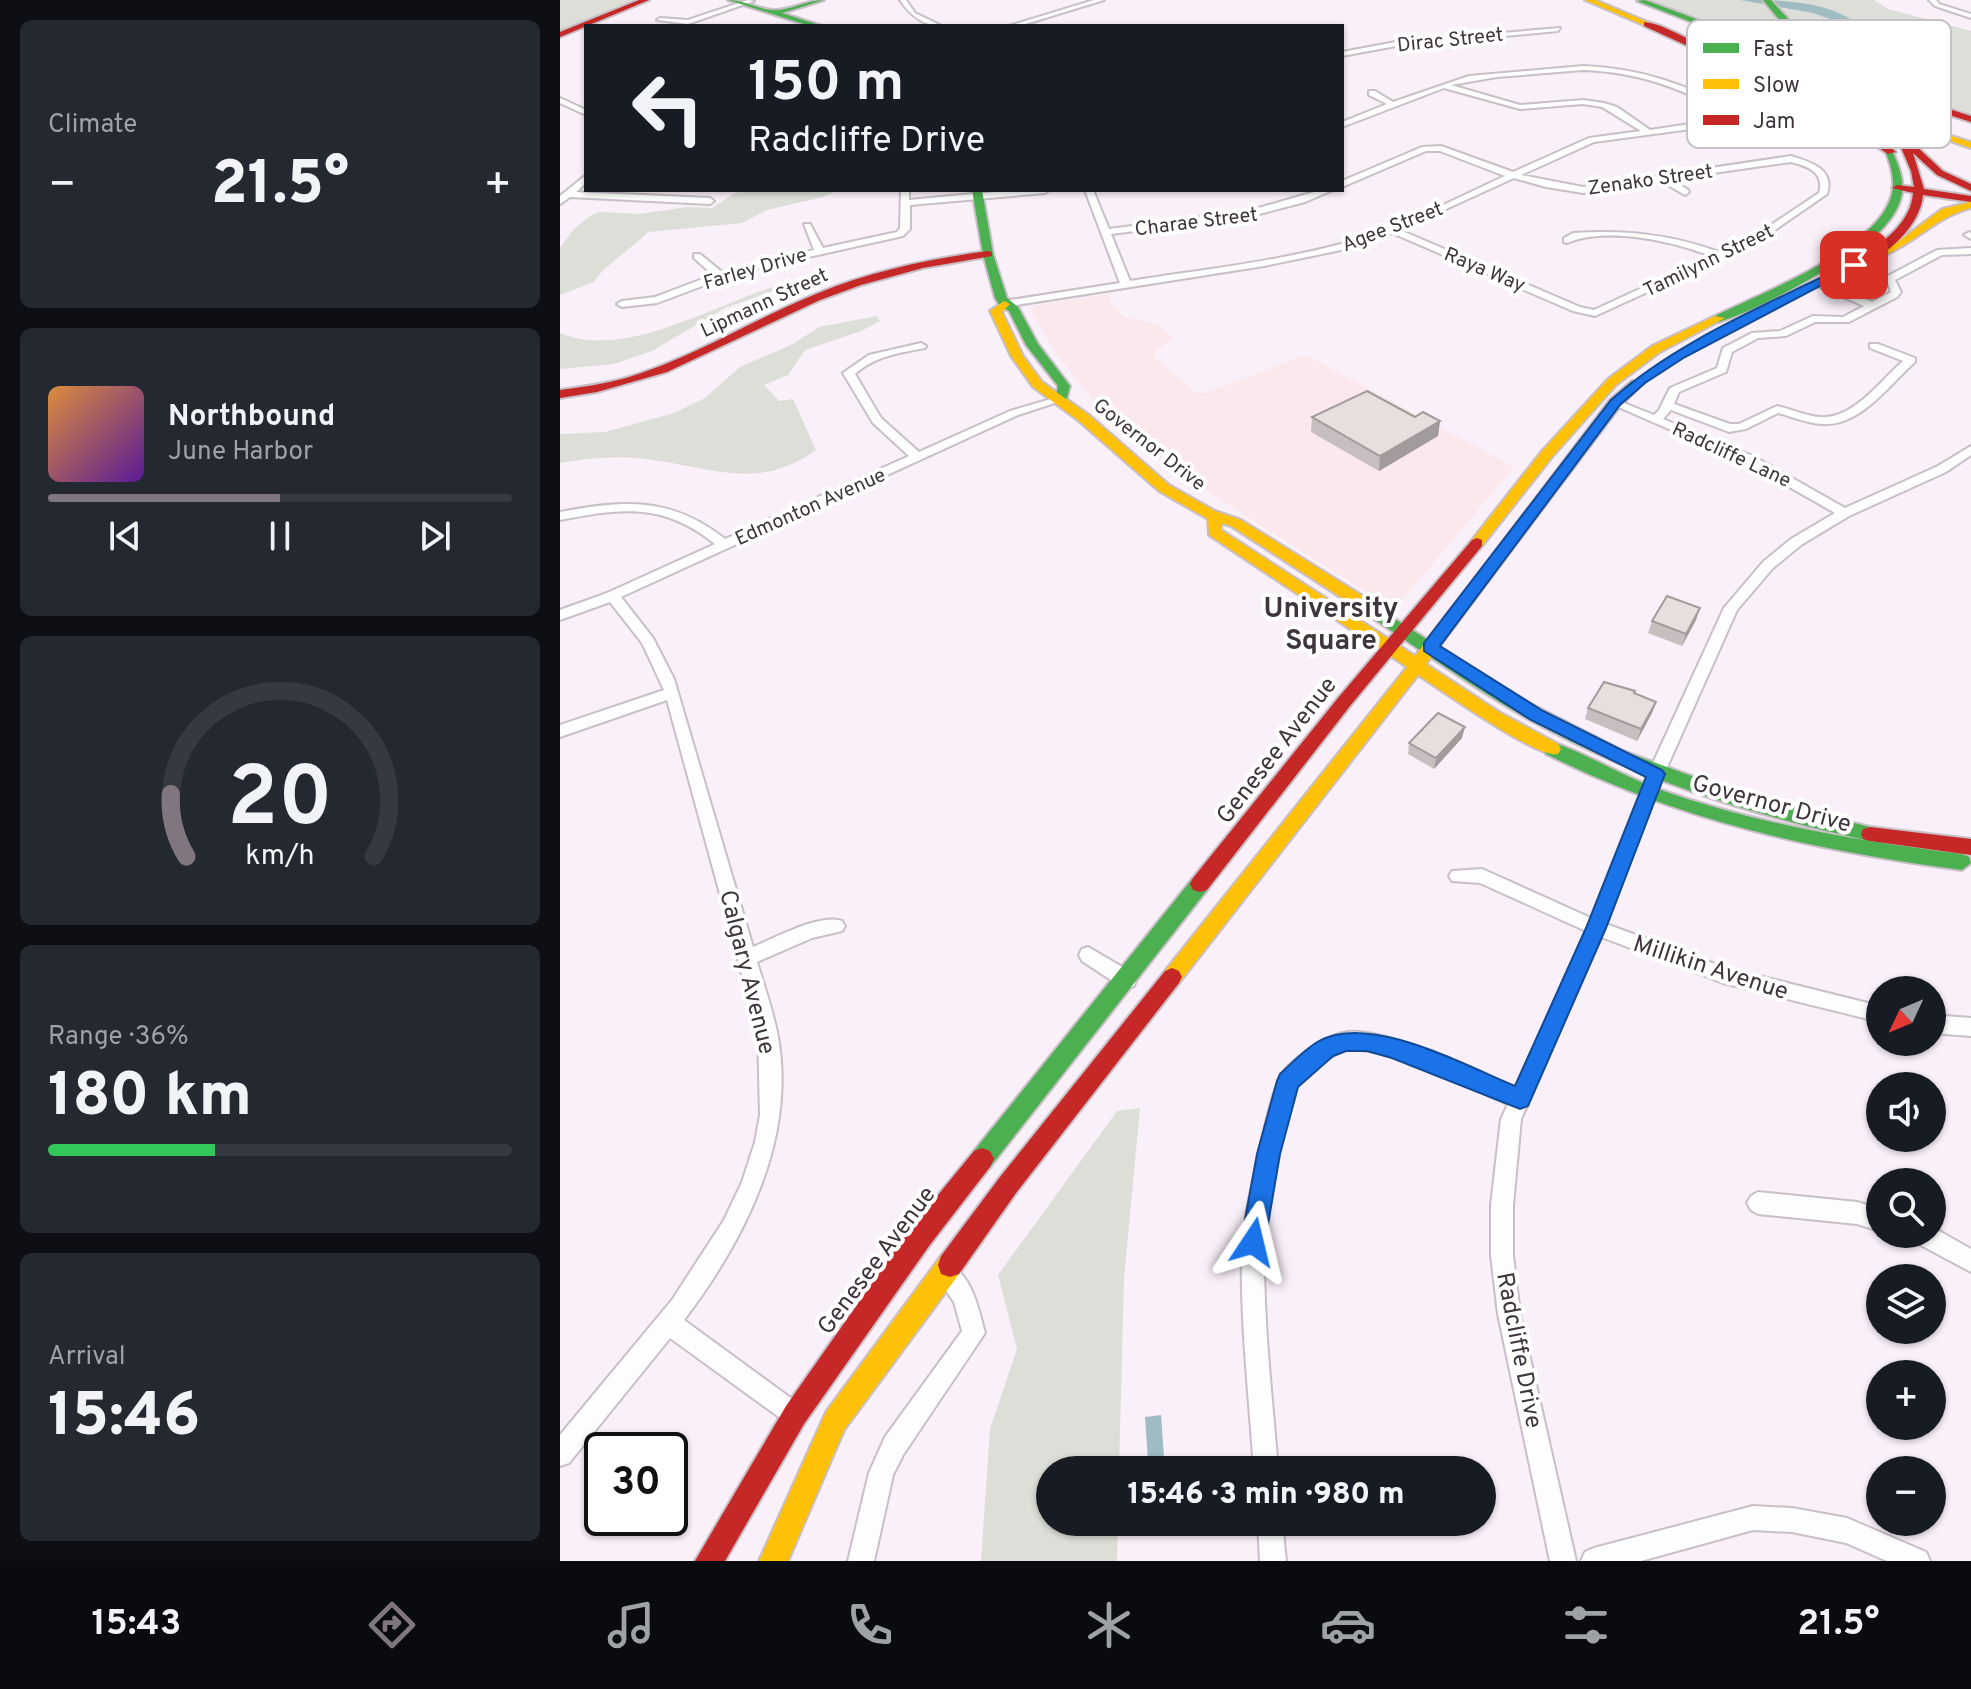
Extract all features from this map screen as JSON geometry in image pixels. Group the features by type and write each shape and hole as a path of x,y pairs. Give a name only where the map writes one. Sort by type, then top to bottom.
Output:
{"main road":[{"path":"587,24 645,0"},
{"path":"780,11 820,0"},
{"path":"1589,0 1687,40"},
{"path":"1601,0 1687,34"},
{"path":"1639,0 1693,20"},
{"path":"1661,0 1705,20"},
{"path":"744,1 824,24"},
{"path":"1778,6 1793,20"},
{"path":"780,11 813,24"},
{"path":"1647,24 1687,43"},
{"path":"560,35 584,25"},
{"path":"1951,113 1971,119"},
{"path":"1951,132 1971,135"},
{"path":"1951,139 1971,145"},
{"path":"1886,148 1891,152"},
{"path":"1889,148 1897,188 1971,202"},
{"path":"773,1561 835,1421 1017,1173 1430,647 1615,403 1640,381 1681,354 1821,284 1897,239 1919,212 1920,170 1914,148"},
{"path":"1921,148 1934,170 1971,188"},
{"name":"Genesee Avenue","path":"709,1561 795,1415 920,1237 1127,980 1344,702 1406,632 1547,454 1612,382 1656,349 1804,275 1863,241 1890,215 1897,188"},
{"name":"Governor Drive","path":"978,194 988,254 1004,304 1014,309 1032,345 1064,386 1061,399 1094,433 1214,521 1236,523 1537,716 1697,809 1811,841 1873,853 1971,863"},
{"path":"1869,258 1899,246 1946,211 1971,202"},
{"name":"Lipmann Street","path":"560,394 590,393 645,380 678,367 819,297 861,287 939,260 988,254"},
{"path":"1804,275 1821,284"},
{"name":"Governor Drive","path":"1214,521 1214,532 1416,665 1508,725 1588,766 1803,820 1876,835 1971,847"}],"street":[{"path":"903,0 913,14 935,24"},
{"path":"1019,24 1101,0"},
{"path":"1932,0 1937,5 1971,16"},
{"path":"660,20 688,22 744,1"},
{"name":"Dirac Street","path":"1344,54 1396,44 1558,29"},
{"name":"Agee Street","path":"1445,86 1477,77 1562,67 1599,67 1649,71 1687,87"},
{"path":"1344,124 1445,86 1504,108 1583,102 1604,105 1648,132"},
{"path":"1372,93 1394,105"},
{"path":"560,100 584,112"},
{"name":"Agee Street","path":"1004,304 1282,260 1353,244 1392,230 1592,140 1687,127"},
{"path":"1344,183 1425,149 1441,148 1511,176"},
{"name":"Zenako Street","path":"1511,176 1545,186 1583,190 1791,159"},
{"name":"Tamilynn Street","path":"1577,309 1600,311 1720,256 1756,239 1823,194 1825,177 1812,164 1791,159"},
{"path":"1661,177 1685,192"},
{"path":"560,201 584,180"},
{"path":"905,192 905,203 1012,192"},
{"path":"1090,192 1126,284"},
{"name":"Charae Street","path":"1107,232 1259,214 1325,192"},
{"path":"571,194 710,201"},
{"name":"Farley Drive","path":"622,304 657,300 719,275 819,250 889,237 905,229 905,203"},
{"path":"807,226 819,250"},
{"name":"Raya Way","path":"1392,230 1577,309"},
{"path":"1567,240 1573,236 1649,234 1680,240 1720,256"},
{"path":"1656,419 1674,390 1722,370 1724,352 1756,335 1782,334 1813,319 1845,320 1896,292 1890,279 1940,252 1971,251"},
{"path":"697,256 719,275"},
{"path":"1821,284 1872,306"},
{"path":"918,457 886,433 868,410 849,373 858,363 902,348 921,346"},
{"path":"1667,405 1729,428 1742,427 1777,409 1819,420 1835,420 1882,391 1892,376 1911,360 1874,346"},
{"name":"Edmonton Avenue","path":"560,615 612,596 1014,413 1061,399"},
{"name":"Radcliffe Lane","path":"1615,403 1751,460 1844,513"},
{"name":"Radcliffe Drive","path":"1563,1561 1509,1314 1502,1255 1502,1205 1511,1119 1596,928 1652,783 1731,608 1796,542 1844,513 1942,469 1971,450"},
{"path":"560,516 604,508 662,509 683,514 702,525 724,545"},
{"name":"Calgary Avenue","path":"560,1454 667,1322 717,1252 746,1196 766,1141 773,1081 770,1049 748,957 672,693 661,660 650,641 612,596"},
{"path":"560,731 672,693"},
{"name":"Millikin Avenue","path":"1458,876 1482,876 1596,928 1723,975 1866,1011"},
{"path":"748,957 810,931 836,926"},
{"path":"1088,955 1127,980"},
{"path":"1946,1025 1971,1027"},
{"path":"1265,1456 1253,1242 1269,1154 1288,1081 1326,1049 1346,1041 1367,1041 1393,1048 1520,1099"},
{"path":"1758,1203 1866,1216"},
{"path":"1946,1247 1971,1261"},
{"path":"861,1561 881,1473 894,1446 974,1333 964,1296 944,1272"},
{"path":"667,1322 795,1415"},
{"path":"1594,1561 1753,1518 1792,1520 1847,1531 1917,1561"},
{"path":"1271,1536 1273,1561"}],"shaded area":[{"path":"560,0 638,0 560,32"},
{"path":"1648,0 1874,0 1888,9 1930,20 1706,20"},
{"path":"1951,26 1971,31 1971,123 1951,116"},
{"path":"834,192 767,210 742,223 648,232 594,282 560,295 560,248 574,229 590,216 599,212 640,214 687,207 712,208 735,193"},
{"path":"773,287 773,291 725,308 652,351 614,364 560,369 560,333 585,340 612,340 639,335"},
{"name":"University Square","path":"1109,294 1111,305 1125,317 1159,325 1172,338 1155,352 1155,358 1195,392 1206,393 1306,355 1514,467 1397,606 1382,602 1152,456 1101,410 1055,352 1031,311 1034,306"},
{"path":"877,316 880,321 861,331 805,350 788,375 764,385 779,401 793,399 816,450 794,463 774,470 733,473 625,457 560,463 560,434 605,432 674,413 705,398 740,367 793,344 819,327"},
{"path":"1140,1108 1124,1279 1119,1456 1036,1456 1036,1536 1118,1536 1117,1561 981,1561 990,1429 1017,1349 998,1275 1117,1111"}],"water":[{"path":"1161,1415 1164,1456 1148,1456 1145,1417"}],"building":[{"path":"1367,391 1415,417 1423,412 1440,421 1380,456 1312,417"},
{"path":"1667,596 1700,608 1686,634 1652,621"},
{"path":"1604,682 1635,691 1656,702 1641,729 1588,708"},
{"path":"1438,713 1465,727 1436,758 1409,743"}],"waterway":[{"path":"1746,0 1815,10 1843,20"}],"traffic: fast":[{"path":"732,0 811,24"},
{"path":"777,12 820,0"},
{"path":"1767,0 1784,20"},
{"path":"1641,1 1691,20"},
{"path":"1719,318 1846,253 1886,218 1898,190 1894,162 1887,148"},
{"path":"977,192 988,254 1001,298 1004,304 1014,309 1032,345 1064,386 1061,399"},
{"path":"1532,513 1615,403 1636,384"},
{"path":"1368,607 1515,704 1617,756 1699,788 1783,814 1870,834"},
{"path":"1552,749 1649,793 1751,825 1856,847 1962,862"},
{"path":"982,1159 1200,884"}],"traffic: slow":[{"path":"1589,0 1665,31"},
{"path":"1951,138 1971,145"},
{"path":"1869,258 1899,246 1946,211 1971,205"},
{"path":"1004,304 996,311 1022,365 1040,387 1059,398 1144,472 1186,503 1236,523 1368,607"},
{"path":"1477,543 1547,454 1612,382 1656,349 1719,318"},
{"path":"1172,977 1532,513"},
{"path":"1214,521 1214,532 1493,716 1552,749"},
{"path":"773,1561 835,1421 950,1265"}],"traffic: jam":[{"path":"587,24 645,0"},
{"path":"1647,24 1687,41"},
{"path":"560,35 584,25"},
{"path":"1951,113 1971,119"},
{"path":"1886,148 1891,152"},
{"path":"1871,257 1903,229 1918,202 1916,171 1906,148"},
{"path":"1913,148 1940,173 1971,188"},
{"path":"1897,188 1970,199"},
{"path":"560,394 597,389 662,370 857,282 923,265 988,254"},
{"path":"1200,884 1344,702 1477,543"},
{"path":"1870,834 1971,847"},
{"path":"950,1265 1008,1185 1172,977"},
{"path":"709,1561 795,1415 920,1237 982,1159"}],"district":[{"name":"University Square","path":"1331,623"}],"route":[{"path":"1253,1242 1269,1154 1288,1081 1326,1049 1346,1041 1367,1041 1393,1048 1520,1099 1596,928 1656,774 1537,716 1430,647 1615,403 1640,381 1681,354 1854,265"}]}
